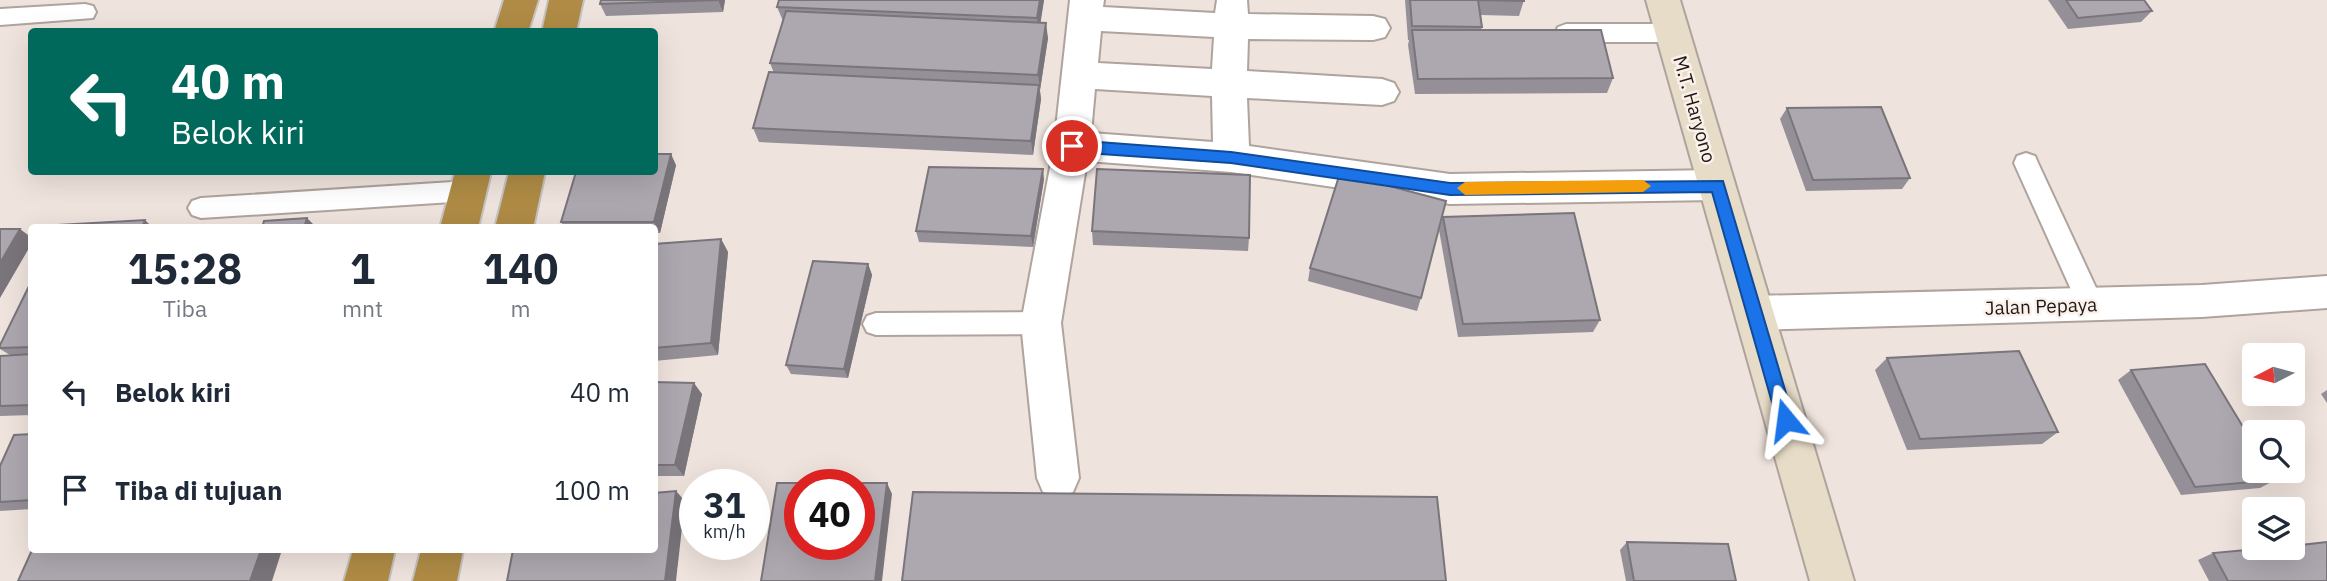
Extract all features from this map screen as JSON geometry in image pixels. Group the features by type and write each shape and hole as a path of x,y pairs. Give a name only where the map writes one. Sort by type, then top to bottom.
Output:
{"highway":[{"path":"512,28 520,0"},
{"path":"560,28 566,0"},
{"path":"515,224 526,175"},
{"path":"460,224 471,181"},
{"path":"366,581 373,553"}],"street":[{"path":"1058,478 1041,323 1072,146 1086,9 1232,13 1373,27"},
{"path":"1231,158 1229,85 1232,13"},
{"name":"M.T. Haryono","path":"1668,17 1832,581"},
{"path":"1080,75 1382,92"},
{"path":"1072,146 1231,158 1450,189 1717,186"},
{"name":"Jalan Pepaya","path":"1754,313 2202,301 2327,292"}],"lane":[{"path":"0,18 85,12"},
{"path":"1547,34 1668,17"},
{"path":"2026,163 2091,305"},
{"path":"201,208 471,181"},
{"path":"876,324 1041,323"}],"building":[{"path":"601,0 718,0 600,4"},
{"path":"779,0 1040,0 1037,18 777,7"},
{"path":"1410,0 1478,0 1482,27 1412,26"},
{"path":"2066,0 2144,0 2152,11 2078,18"},
{"path":"786,11 1046,23 1038,75 770,63"},
{"path":"1412,30 1601,30 1613,78 1418,79"},
{"path":"769,72 1039,85 1031,141 753,128"},
{"path":"1881,107 1910,178 1813,180 1787,108"},
{"path":"658,154 671,154 654,222 561,222 575,175 658,175"},
{"path":"929,167 1043,169 1031,236 916,231"},
{"path":"1097,169 1250,175 1249,238 1092,231"},
{"path":"1340,173 1446,201 1421,298 1310,268"},
{"path":"1574,213 1600,320 1463,324 1443,217"},
{"path":"307,218 305,224 263,224 264,221"},
{"path":"145,220 144,224 75,224"},
{"path":"0,229 20,229 0,263"},
{"path":"721,239 711,343 658,348 658,244"},
{"path":"813,261 868,264 844,369 786,365"},
{"path":"28,288 28,347 0,348"},
{"path":"2019,351 2058,432 1920,439 1887,358"},
{"path":"28,354 28,405 0,406 0,356"},
{"path":"2205,364 2242,425 2242,483 2195,487 2131,370"},
{"path":"658,382 694,383 675,465 658,465"},
{"path":"28,434 28,500 0,502 0,466 14,435"},
{"path":"777,483 784,483 784,560 875,560 875,483 887,483 875,581 761,581 764,560 770,560 770,526"},
{"path":"676,491 665,581 507,581 512,553 658,553 658,493"},
{"path":"913,492 1437,497 1446,581 902,581"},
{"path":"1627,542 1728,544 1736,581 1634,581"},
{"path":"2327,542 2327,581 2228,581 2213,553 2242,550 2242,560 2305,560 2305,545"},
{"path":"31,553 260,553 250,581 18,581"}],"slow traffic":[{"path":"1465,188 1643,186"}],"route":[{"path":"1072,146 1231,158 1450,189 1717,186 1786,420"}]}
